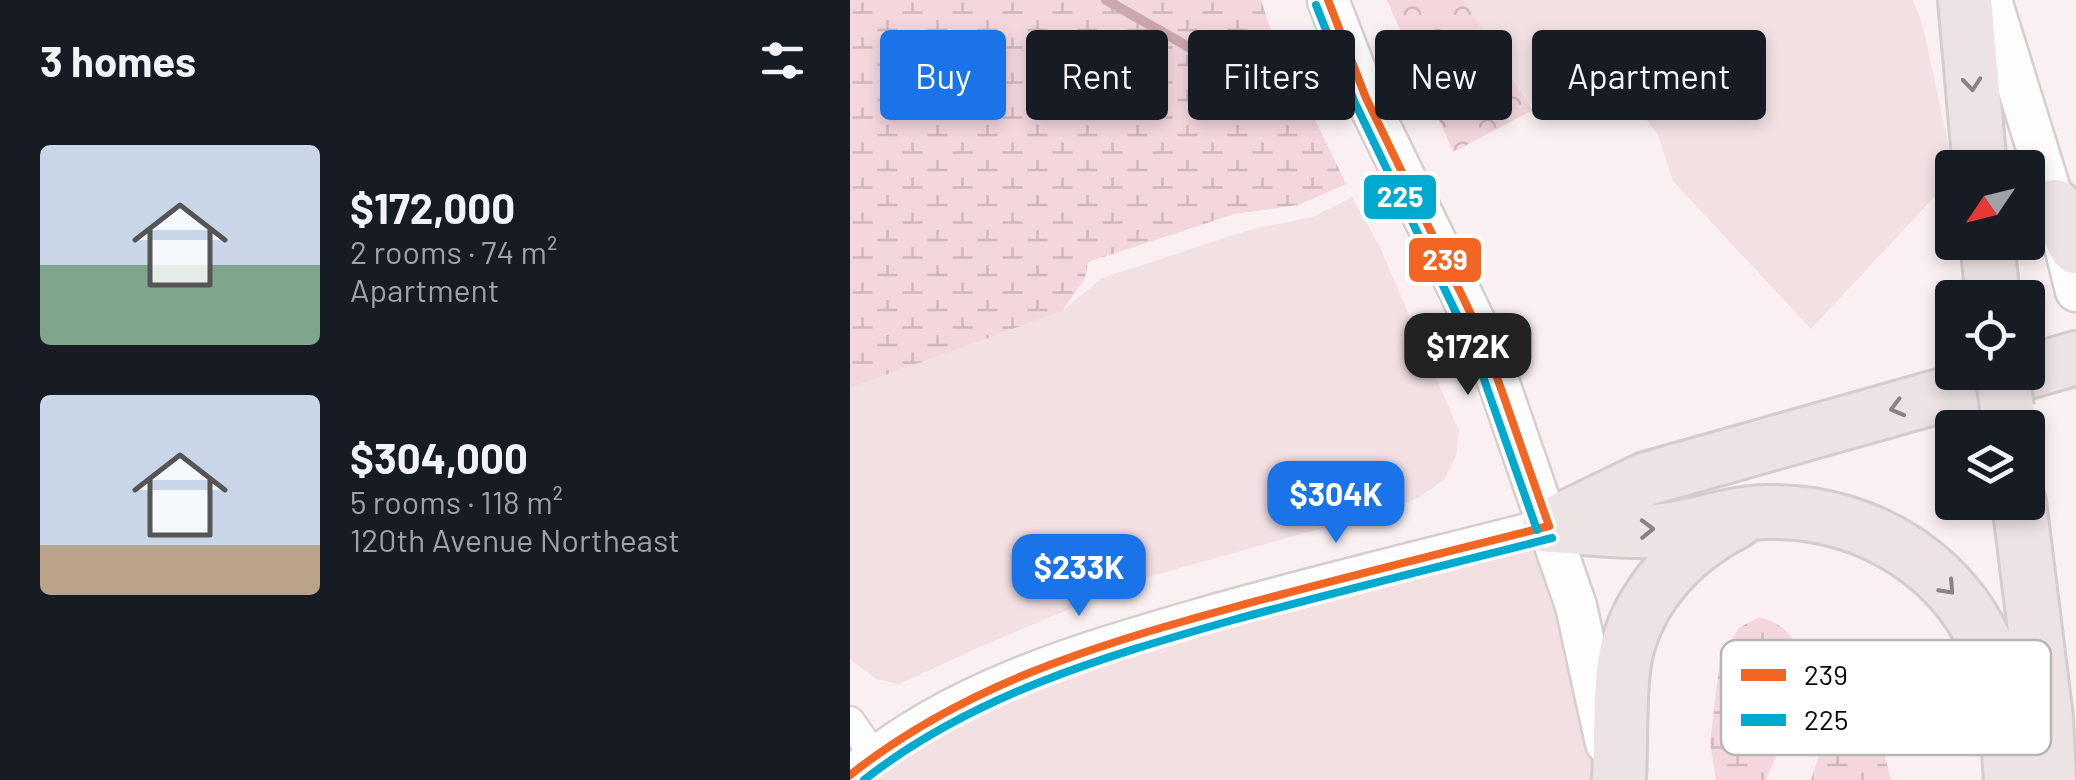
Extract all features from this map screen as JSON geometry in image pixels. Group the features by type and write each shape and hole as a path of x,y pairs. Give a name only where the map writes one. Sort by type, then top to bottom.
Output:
{"highway":[{"path":"1964,0 1978,150"},
{"path":"2045,374 2076,358"},
{"path":"1549,526 1646,479 2014,390"},
{"path":"1549,526 1655,530 1763,512 1807,512 1865,528 1920,560 1947,585 1984,640"},
{"path":"1616,780 1623,669 1640,617 1669,572 1691,550 1733,523 1763,512"},
{"path":"2021,520 2036,640"},
{"path":"2009,755 2011,780"},
{"path":"2048,755 2049,780"}],"main road":[{"path":"1328,0 1366,98 1485,343 1576,606 1616,780"},
{"path":"1991,0 2066,226 2076,291"}],"street":[{"path":"850,721 862,764 903,734 977,696 1038,668 1121,639 1549,526"}],"shaded area":[{"path":"1462,0 1913,0 1923,26 1949,150 1935,150 1935,196 1811,329 1673,181 1658,135 1647,120 1766,120 1766,30 1532,30 1530,104 1512,76 1512,30 1482,30"},
{"path":"1352,197 1379,245 1459,431 1456,456 1444,480 1418,498 1387,510 1144,578 899,684 876,679 850,659 850,388 1062,311 1102,278 1249,230 1313,217"},
{"path":"1549,526 1612,780 850,780 977,696"}],"green space":[{"path":"850,0 1261,0 1272,30 1188,30 1188,120 1315,120 1346,184 1298,205 1234,214 1088,262 1085,278 1062,311 850,388"},
{"path":"1387,0 1463,0 1482,30 1400,30"},
{"path":"1512,77 1532,111 1453,152 1439,120 1512,120"},
{"path":"1759,617 1782,628 1792,640 1732,640 1739,628"},
{"path":"1720,659 1721,755 1776,755 1766,780 1716,780 1710,743"},
{"path":"1819,755 1885,755 1891,780 1811,780"}],"waterway":[{"path":"1106,0 1188,47"}],"transit line":[{"name":"239","path":"1328,0 1366,98 1485,343 1549,526"},
{"name":"225","path":"1316,5 1355,103 1473,348 1537,530"},
{"name":"239","path":"850,775 938,716 1080,654 1231,608 1549,526"},
{"name":"225","path":"864,780 949,724 1088,664 1233,620 1552,538"}]}
